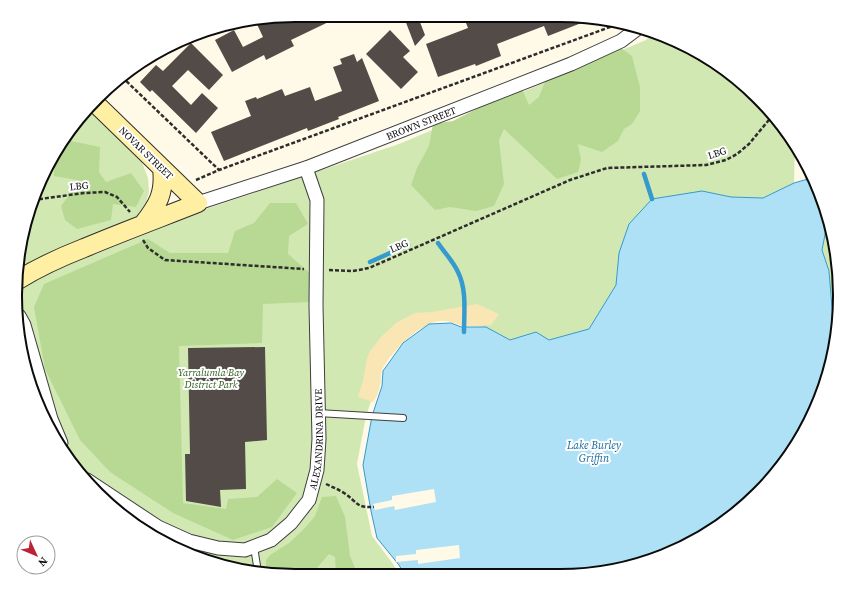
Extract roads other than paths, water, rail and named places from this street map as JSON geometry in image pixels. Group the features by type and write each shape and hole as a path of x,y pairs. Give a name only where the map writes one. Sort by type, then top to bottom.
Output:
{"main road":[{"name":"NOVAR STREET","path":"98,106 198,204"},
{"path":"139,226 155,209 160,196 163,180 162,168"},
{"path":"23,277 34,270 61,258 198,204"}],"street":[{"name":"BROWN STREET","path":"198,204 306,168 571,64 621,41 633,32"},
{"name":"ALEXANDRINA DRIVE","path":"106,492 158,527 189,541 218,548 245,550 271,540 291,524 309,500 317,470 319,439 316,306 318,270 317,200 306,168"},
{"path":"24,323 32,368"}],"lane":[{"path":"318,412 403,418"},
{"path":"254,547 257,567"}],"water":[{"name":"Lake Burley Griffin","path":"807,179 824,225 826,232 822,250 829,271 832,310 831,331 824,366 805,416 787,447 753,489 711,523 680,541 630,560 613,564 595,567 560,569 401,569 377,538 363,465 372,416 382,386 383,371 403,343 429,324 451,323 461,327 486,327 510,340 536,332 549,340 589,329 616,285 619,253 629,224 652,199 702,191 731,197 763,198 794,183"}],"waterway":[{"path":"644,174 652,199"},
{"path":"438,243 454,264 461,279 464,294 464,332"},
{"path":"370,262 408,245"}],"park label":[{"name":"Yarralumla Bay District Park","path":"211,378"}]}
